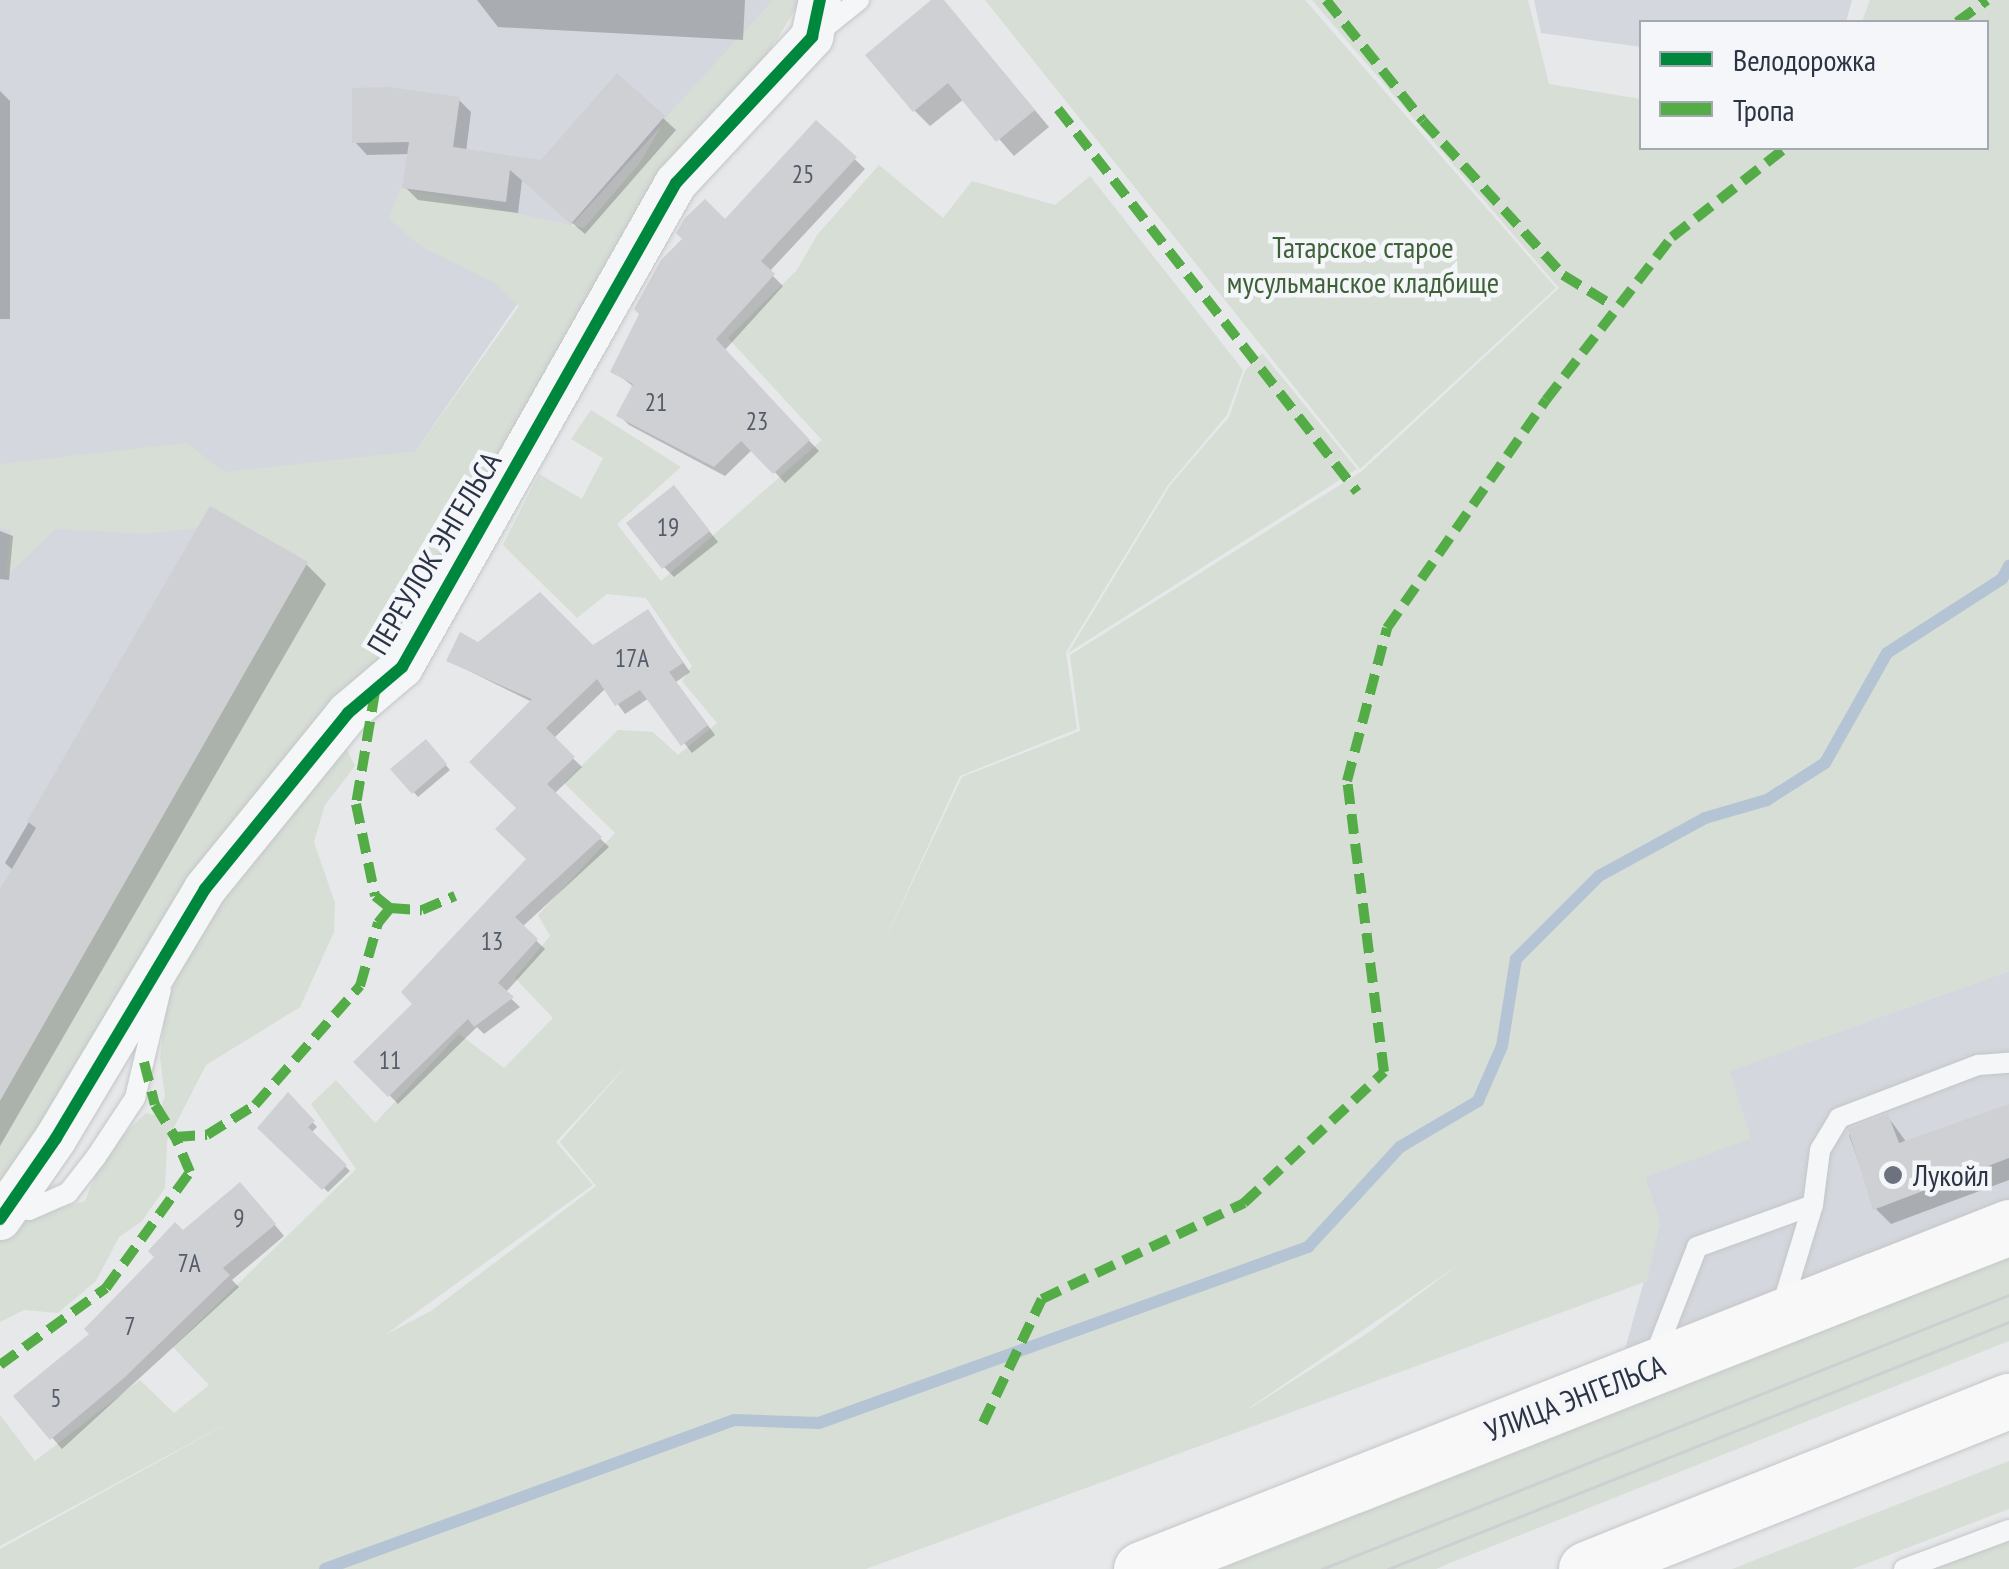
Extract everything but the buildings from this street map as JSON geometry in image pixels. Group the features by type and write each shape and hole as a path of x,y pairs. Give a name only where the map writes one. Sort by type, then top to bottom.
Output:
{"main road":[{"name":"УЛИЦА ЭНГЕЛЬСА","path":"1140,1569 2009,1227"},
{"path":"1586,1569 2009,1401"}],"street":[{"name":"ПЕРЕУЛОК ЭНГЕЛЬСА","path":"8,1208 205,889 348,713 402,666 676,183 816,19"}],"lane":[{"path":"816,19 859,0"},
{"path":"1761,1325 1792,1291 1813,1205 1820,1150 1839,1118 1978,1065 2009,1064"},
{"path":"1650,1368 1697,1246 1813,1205"},
{"path":"1904,1569 2009,1530"}],"shaded area":[{"path":"0,0 775,0 571,226 416,451 0,1103"},
{"path":"1534,0 1852,0 1847,20 1639,20 1639,47 1541,33"},
{"path":"2009,971 2009,1199 1625,1349 1660,1224 1645,1177 1729,1071"}],"green space":[{"path":"773,0 801,0 410,628 0,1196 0,1101 308,562 198,528 145,534 55,529 6,577 10,530 0,528 0,464 186,443 225,472 416,451 519,306 496,284 422,247 389,219 400,188 584,228 639,164 668,115"},
{"name":"Татарское старое мусульманское кладбище","path":"985,0 1305,0 1556,288 1360,469"},
{"path":"1312,0 1528,0 1549,84 1639,99 1639,150 1989,150 1989,20 1863,20 1870,0 2009,0 2009,971 1730,1071 1751,1139 1645,1177 1660,1223 1647,1281 866,1569 0,1569 0,1549 252,1410 0,1546 0,1415 35,1461 140,1380 174,1413 209,1385 173,1347 356,1169 311,1104 336,1080 375,1123 459,1034 504,1068 553,1018 515,978 550,936 538,915 615,833 564,783 618,730 653,732 678,755 717,723 682,681 692,666 646,598 607,594 577,618 503,545 539,474 582,499 603,458 571,439 591,410 681,467 617,524 661,581 822,440 728,338 797,270 817,235 879,165 943,218 972,181 1055,205 1090,176 1243,370 1227,415 1168,485 1066,652 1077,729 960,776 879,953 962,777 1080,731 1070,655 1362,471 1559,288","holes":["633,1058 560,1142 596,1186 431,1311 385,1335 593,1185 556,1142","1458,1265 1368,1333 1249,1409"]},
{"path":"1262,353 1357,469 1068,653 1171,484 1229,417 1245,371"},
{"path":"344,744 355,766 325,805 314,842 335,903 334,932 300,1007 206,1065 167,1141 165,1188 142,1221 119,1237 96,1281 58,1313 24,1310 0,1322 0,1240 21,1219 85,1201 104,1154 146,1113 158,1116 165,1096 160,1058 166,1007 192,935"},
{"path":"2009,1258 2009,1341 1436,1569 1221,1569"},
{"path":"2009,1461 2009,1509 1852,1569 1732,1569"},
{"path":"2009,1541 2009,1569 1935,1569 1937,1567"}],"waterway":[{"path":"325,1569 734,1420 819,1423 1308,1247 1400,1147 1478,1101 1502,1046 1516,959 1599,876 1705,818 1767,800 1825,763 1887,653 2002,579 2009,566"}],"tram line":[{"path":"1322,1569 2009,1295"},
{"path":"1388,1569 2009,1322"}],"marked path":[{"path":"1326,0 1423,121 1563,275 1612,305"},
{"path":"1960,20 1987,0"},
{"path":"1058,109 1357,492"},
{"path":"983,1423 1042,1299 1244,1203 1384,1072 1347,781 1387,628 1546,400 1672,237 1782,150"},
{"path":"375,692 356,804 375,896 390,908 422,910 455,896"},
{"path":"144,1062 155,1105 175,1137 207,1135 255,1105 360,986 378,923 390,908"},
{"path":"0,1365 106,1288 190,1172 175,1137"}],"cycle path":[{"path":"0,1219 56,1138 205,889 348,713 402,667 676,183 812,37 820,0"}],"place":[{"name":"Лукойл","path":"1893,1175"}]}
